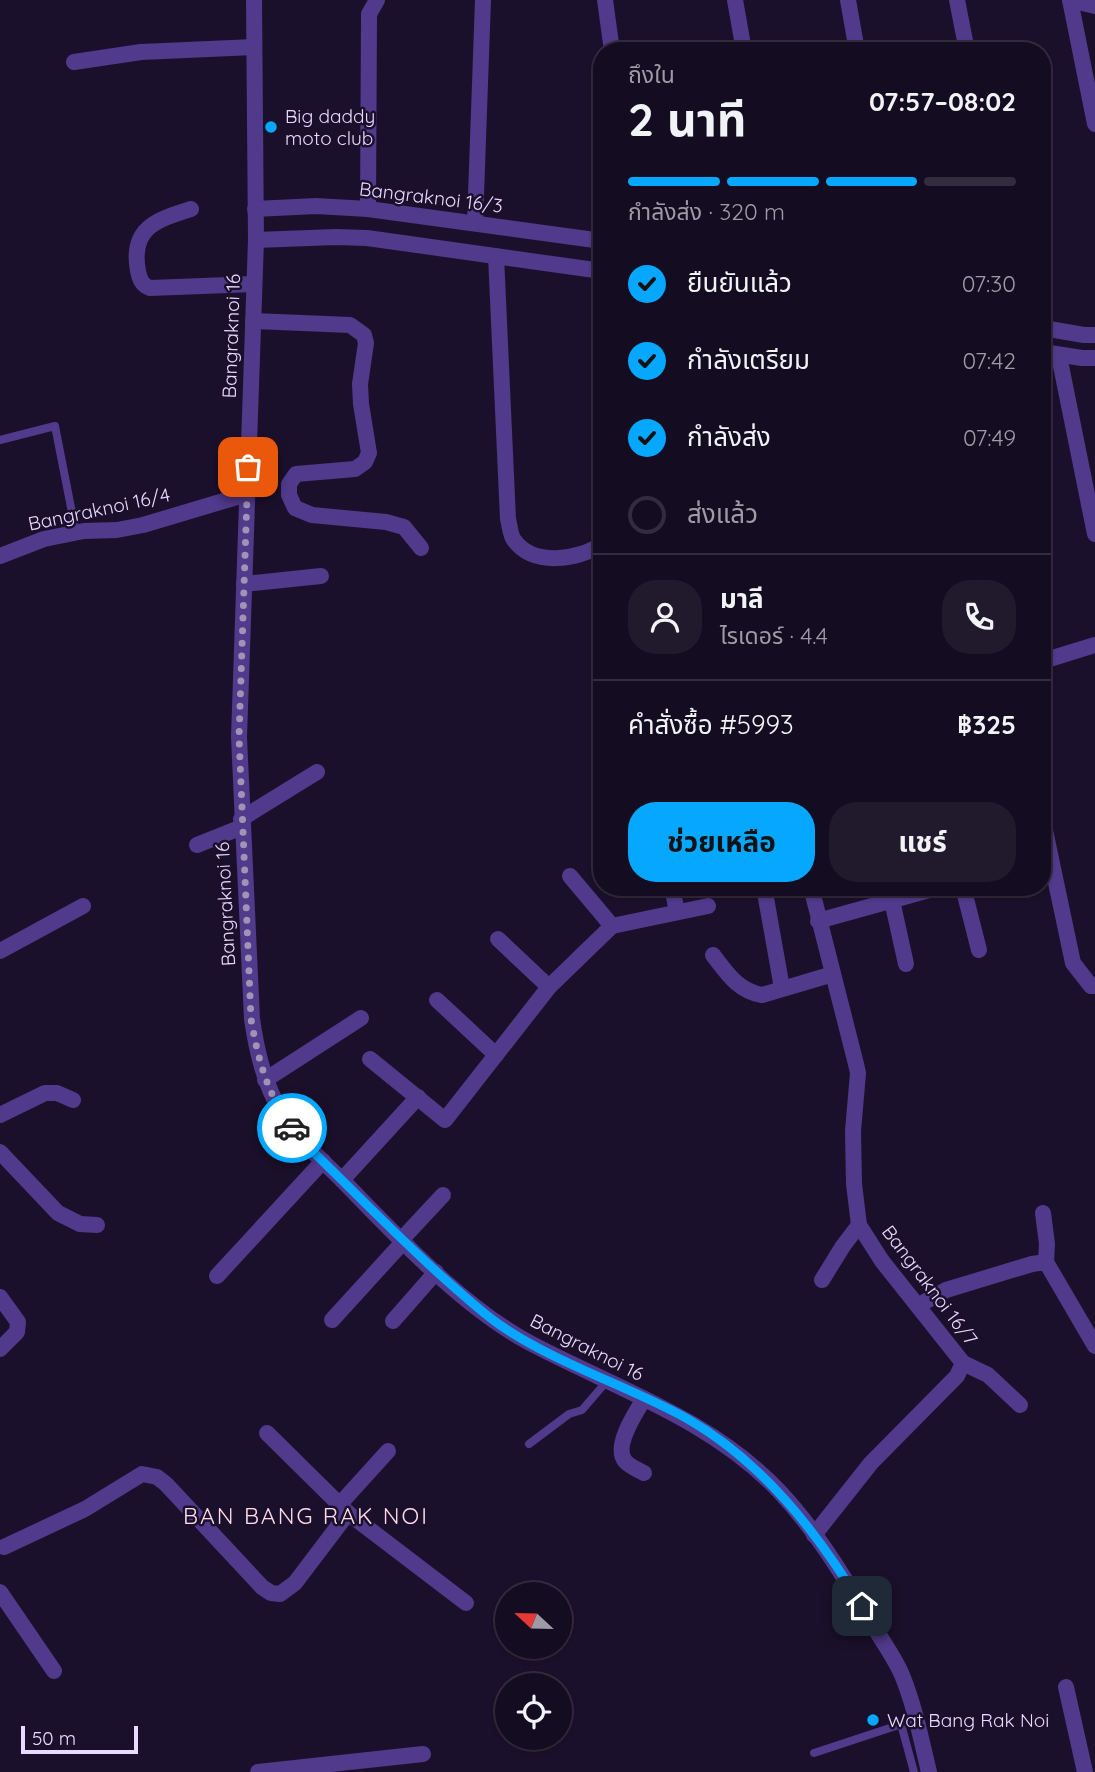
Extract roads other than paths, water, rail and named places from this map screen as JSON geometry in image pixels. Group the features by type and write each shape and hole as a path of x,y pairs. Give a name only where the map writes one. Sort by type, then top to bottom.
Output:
{"street":[{"name":"Bangraknoi 16","path":"254,0 256,240 239,737 251,1019 265,1080 283,1115 305,1144 436,1272 501,1326 687,1419 779,1490 848,1584 901,1672 917,1718 929,1772"},
{"path":"368,209 369,14 377,0"},
{"path":"475,223 483,0"},
{"path":"605,0 611,42"},
{"path":"735,0 742,42"},
{"path":"848,0 855,42"},
{"path":"957,0 965,42"},
{"path":"1095,6 1070,0 1095,124"},
{"path":"74,62 141,52 254,47"},
{"name":"Bangraknoi 16/3","path":"254,209 316,206 368,209 593,240"},
{"path":"336,237 337,208"},
{"path":"191,209 160,219 148,227 139,238 137,264 140,279 145,286 254,284"},
{"path":"256,240 367,238 593,270"},
{"path":"496,257 508,519 512,539 538,556 563,558 593,551"},
{"path":"253,321 350,325 364,335 366,343 360,384 369,453 365,462 355,469 296,474 289,484 289,495 295,508 312,515 386,522 404,527 421,548"},
{"path":"1051,329 1095,335"},
{"path":"1095,358 1051,354 1095,534"},
{"name":"Bangraknoi 16/4","path":"0,556 44,539 143,525 247,494"},
{"path":"244,584 321,576"},
{"path":"1051,659 1095,645"},
{"path":"197,845 242,823 317,772"},
{"path":"1051,859 1073,963 1091,986 1095,986"},
{"path":"570,876 612,926"},
{"path":"674,896 677,912"},
{"path":"766,896 782,988"},
{"name":"Bangraknoi 16/7","path":"813,896 858,1073 853,1131 854,1184 859,1225 882,1261 963,1363 957,1376 871,1463 814,1535"},
{"path":"818,921 882,896"},
{"path":"891,896 906,964"},
{"path":"966,896 979,950"},
{"path":"0,951 83,906"},
{"path":"370,1059 445,1120 549,987 612,926 708,906"},
{"path":"498,939 549,987"},
{"path":"713,956 737,985 761,995 833,974"},
{"path":"437,1000 496,1055"},
{"path":"265,1080 361,1018"},
{"path":"0,1115 45,1093 57,1093 73,1100"},
{"path":"342,1180 418,1097"},
{"path":"0,1152 58,1213 80,1224 97,1225"},
{"path":"217,1276 323,1161"},
{"path":"332,1320 443,1195"},
{"path":"1043,1213 1046,1262 1095,1346"},
{"path":"822,1280 859,1225"},
{"path":"919,1305 946,1290 1046,1262"},
{"path":"393,1321 436,1272"},
{"path":"0,1297 18,1322 17,1332 1,1348"},
{"path":"963,1363 988,1375 1020,1405"},
{"path":"644,1399 626,1430 622,1451 625,1462 644,1473"},
{"path":"267,1433 344,1508 466,1603"},
{"path":"1,1545 85,1509 142,1474 151,1475 166,1484 262,1587 271,1593 280,1594 295,1583 344,1508 388,1451"},
{"path":"0,1592 54,1671"},
{"path":"1066,1687 1085,1772"},
{"path":"258,1772 423,1754"}],"lane":[{"path":"0,440 55,426 76,533"},
{"path":"529,1444 569,1415 582,1410 607,1381"},
{"path":"814,1754 917,1718"},
{"path":"901,1724 914,1772"}],"place":[{"name":"Big daddy moto club","path":"271,127"},
{"name":"Wat Bang Rak Noi","path":"873,1720"}],"district":[{"name":"BAN BANG RAK NOI","path":"306,1515"}]}
